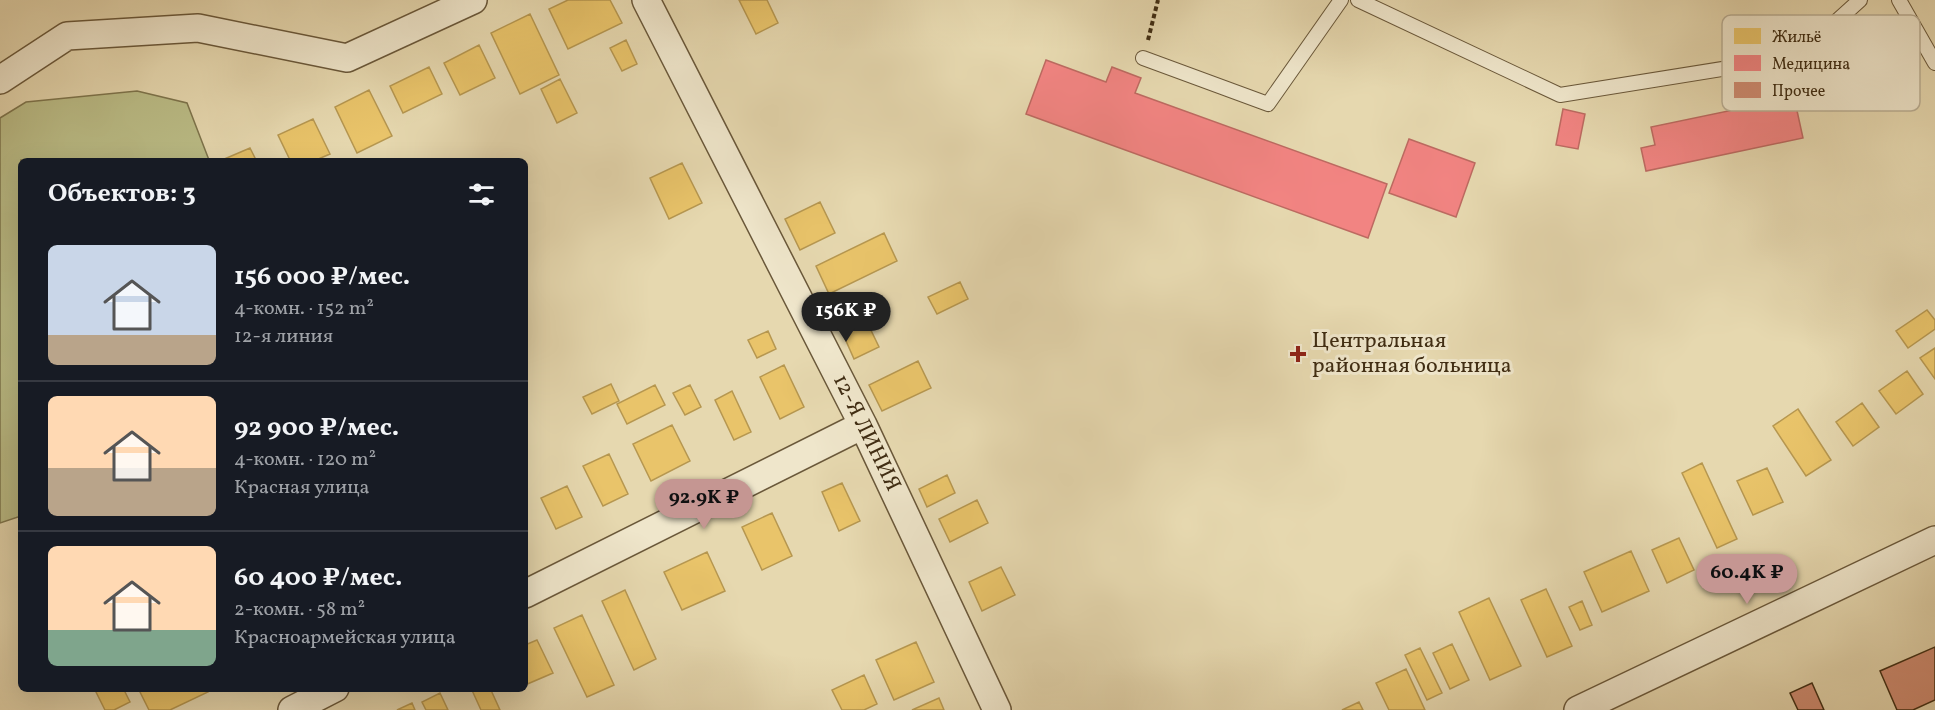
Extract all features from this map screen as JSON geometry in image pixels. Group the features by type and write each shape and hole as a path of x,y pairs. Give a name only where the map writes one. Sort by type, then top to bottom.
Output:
{"street":[{"path":"0,80 67,36 198,28 347,58 473,0"},
{"name":"12-Я ЛИНИЯ","path":"646,0 863,425 997,710"},
{"path":"528,592 863,425"},
{"path":"1578,710 1935,540"},
{"path":"292,710 327,692"}],"lane":[{"path":"1143,58 1268,104 1341,0"},
{"path":"1358,0 1560,95 1722,69"},
{"path":"1843,15 1860,0"},
{"path":"1899,0 1908,15"},
{"path":"1920,37 1935,63"}],"path":[{"path":"1143,58 1158,0"}],"green space":[{"path":"137,91 187,103 208,158 18,158 18,517 0,523 0,118 26,102"}],"building: Жильё":[{"path":"568,0 610,0 622,23 568,49 549,9"},
{"path":"739,0 767,0 778,23 756,34"},
{"path":"530,14 559,75 520,94 491,33"},
{"path":"626,40 637,64 622,71 610,48"},
{"path":"479,45 495,78 460,95 444,63"},
{"path":"429,67 442,94 403,113 390,86"},
{"path":"560,79 577,113 557,123 541,89"},
{"path":"369,90 392,136 357,153 335,107"},
{"path":"313,119 330,154 321,158 289,158 278,135"},
{"path":"250,148 255,158 227,158"},
{"path":"682,163 702,203 669,219 650,178"},
{"path":"820,202 835,233 800,250 785,219"},
{"path":"884,233 897,261 829,294 816,266"},
{"path":"960,282 968,299 937,314 928,297"},
{"path":"1927,310 1935,320 1935,329 1908,348 1896,331"},
{"path":"867,322 879,347 854,359 843,334"},
{"path":"768,331 776,349 757,358 748,340"},
{"path":"1935,348 1935,379 1920,358"},
{"path":"918,361 931,388 882,411 869,385"},
{"path":"784,365 804,407 780,419 760,377"},
{"path":"1907,371 1923,394 1896,414 1879,391"},
{"path":"611,384 619,401 592,414 583,397"},
{"path":"655,385 665,405 627,424 617,404"},
{"path":"690,385 701,407 685,415 673,393"},
{"path":"732,391 751,432 734,440 715,400"},
{"path":"1862,403 1879,427 1853,446 1836,422"},
{"path":"1798,409 1831,460 1806,476 1773,426"},
{"path":"672,425 690,461 651,481 633,444"},
{"path":"609,454 628,494 603,506 583,466"},
{"path":"1702,463 1737,539 1717,548 1682,473"},
{"path":"1767,468 1783,502 1753,515 1737,481"},
{"path":"947,475 955,493 927,507 919,489"},
{"path":"842,483 860,521 839,531 822,492"},
{"path":"567,486 582,517 556,529 541,498"},
{"path":"977,500 988,523 950,542 939,519"},
{"path":"772,513 792,556 762,570 742,527"},
{"path":"1679,538 1694,570 1667,583 1652,550"},
{"path":"1631,551 1649,591 1602,612 1584,572"},
{"path":"707,552 725,591 682,610 664,572"},
{"path":"1001,567 1015,595 982,611 969,582"},
{"path":"1546,589 1572,646 1547,657 1521,600"},
{"path":"625,590 656,659 634,670 602,601"},
{"path":"1489,598 1521,666 1490,680 1459,612"},
{"path":"1582,601 1592,625 1580,630 1569,607"},
{"path":"582,615 614,685 587,697 554,628"},
{"path":"537,640 553,673 528,684 528,644"},
{"path":"916,642 934,682 894,700 876,660"},
{"path":"1452,644 1469,680 1450,689 1433,653"},
{"path":"1420,648 1442,693 1427,700 1405,655"},
{"path":"1406,669 1425,710 1389,710 1376,683"},
{"path":"864,675 877,704 864,710 842,710 832,690"},
{"path":"96,692 125,692 130,702 114,710 105,710"},
{"path":"140,692 208,692 170,710 149,710"},
{"path":"473,692 492,692 500,710 481,710"},
{"path":"440,693 448,710 426,710 422,702"},
{"path":"939,698 944,710 912,710"},
{"path":"1359,702 1363,710 1342,710"},
{"path":"412,703 415,710 397,710"}],"building: Медицина":[{"path":"1046,60 1106,82 1112,67 1141,78 1135,93 1387,184 1368,238 1026,114"},
{"path":"1563,109 1585,114 1578,149 1556,145"},
{"path":"1728,111 1797,111 1803,138 1646,171 1641,148 1655,145 1651,127"},
{"path":"1409,139 1475,163 1456,217 1389,193"}],"building: Прочее":[{"path":"1935,647 1935,700 1913,710 1897,710 1880,671"},
{"path":"1812,683 1824,710 1798,710 1790,693"}],"place":[{"name":"Центральная районная больница","path":"1298,354"}]}
